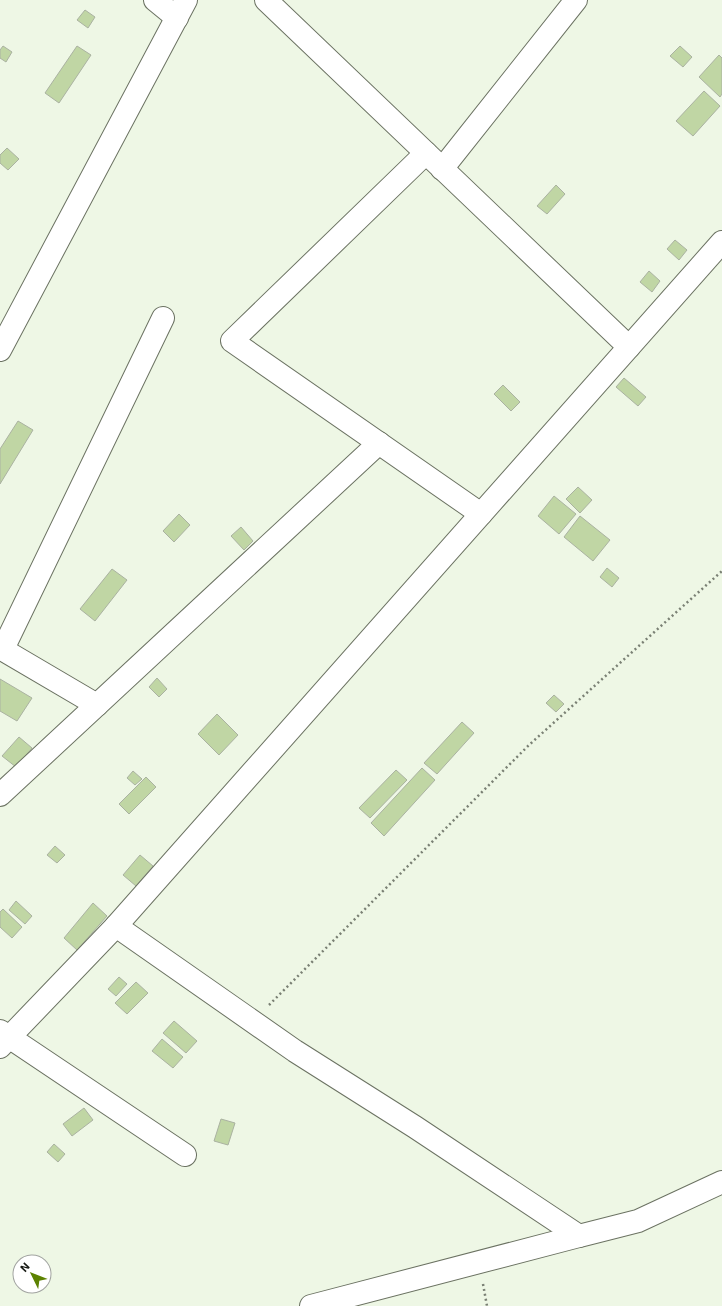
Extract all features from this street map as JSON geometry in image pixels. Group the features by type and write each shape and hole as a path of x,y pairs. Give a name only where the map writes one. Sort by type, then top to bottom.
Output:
{"street":[{"path":"0,350 181,9 154,0"},
{"path":"266,0 629,347"},
{"path":"442,168 576,0"},
{"path":"426,153 232,341 481,514"},
{"path":"185,1155 3,1039 116,926 722,242"},
{"path":"97,705 1,648 163,318"},
{"path":"0,795 380,443"},
{"path":"116,926 295,1051 415,1127 579,1236"},
{"path":"311,1306 638,1221 722,1182"}],"path":[{"path":"253,1022 529,746 722,571"}],"building":[{"path":"85,10 95,17 88,28 77,20"},
{"path":"3,46 12,52 6,62 0,58 0,50"},
{"path":"77,46 91,55 59,103 45,93"},
{"path":"680,46 692,57 683,67 670,56"},
{"path":"719,55 722,58 722,94 720,97 699,77"},
{"path":"704,91 720,106 693,136 676,121"},
{"path":"7,148 19,159 8,170 0,163 0,155"},
{"path":"556,185 565,194 547,214 537,206"},
{"path":"675,240 687,250 679,260 667,249"},
{"path":"649,271 660,281 652,292 640,282"},
{"path":"624,378 646,397 638,406 616,387"},
{"path":"503,385 520,402 511,411 494,394"},
{"path":"18,421 33,430 0,484 0,449"},
{"path":"578,487 592,500 580,513 566,499"},
{"path":"554,496 576,514 559,534 538,516"},
{"path":"179,514 190,525 174,542 163,531"},
{"path":"580,516 610,540 593,561 564,537"},
{"path":"241,527 253,541 244,550 231,536"},
{"path":"607,568 619,578 612,587 600,577"},
{"path":"112,569 127,580 95,621 80,609"},
{"path":"157,678 167,689 159,697 149,687"},
{"path":"0,679 32,698 17,721 0,711"},
{"path":"554,695 564,704 556,712 546,703"},
{"path":"217,714 238,735 219,755 198,734"},
{"path":"462,722 474,733 437,774 424,763"},
{"path":"19,737 32,748 16,767 2,756"},
{"path":"422,768 435,780 384,836 371,823"},
{"path":"396,770 407,780 370,818 359,808"},
{"path":"133,771 142,779 135,785 127,778"},
{"path":"146,777 156,787 129,814 119,804"},
{"path":"55,846 65,855 57,863 47,855"},
{"path":"140,855 153,866 136,886 123,875"},
{"path":"16,901 32,916 25,924 9,910"},
{"path":"93,903 107,916 77,950 64,938"},
{"path":"3,909 22,927 12,938 0,927 0,912"},
{"path":"119,977 127,984 116,996 108,989"},
{"path":"136,982 148,993 127,1014 115,1003"},
{"path":"174,1021 197,1041 186,1053 163,1033"},
{"path":"162,1039 183,1057 173,1068 152,1051"},
{"path":"84,1108 93,1120 72,1136 63,1124"},
{"path":"221,1119 235,1123 228,1145 214,1141"},
{"path":"54,1144 65,1154 58,1162 47,1152"}]}
